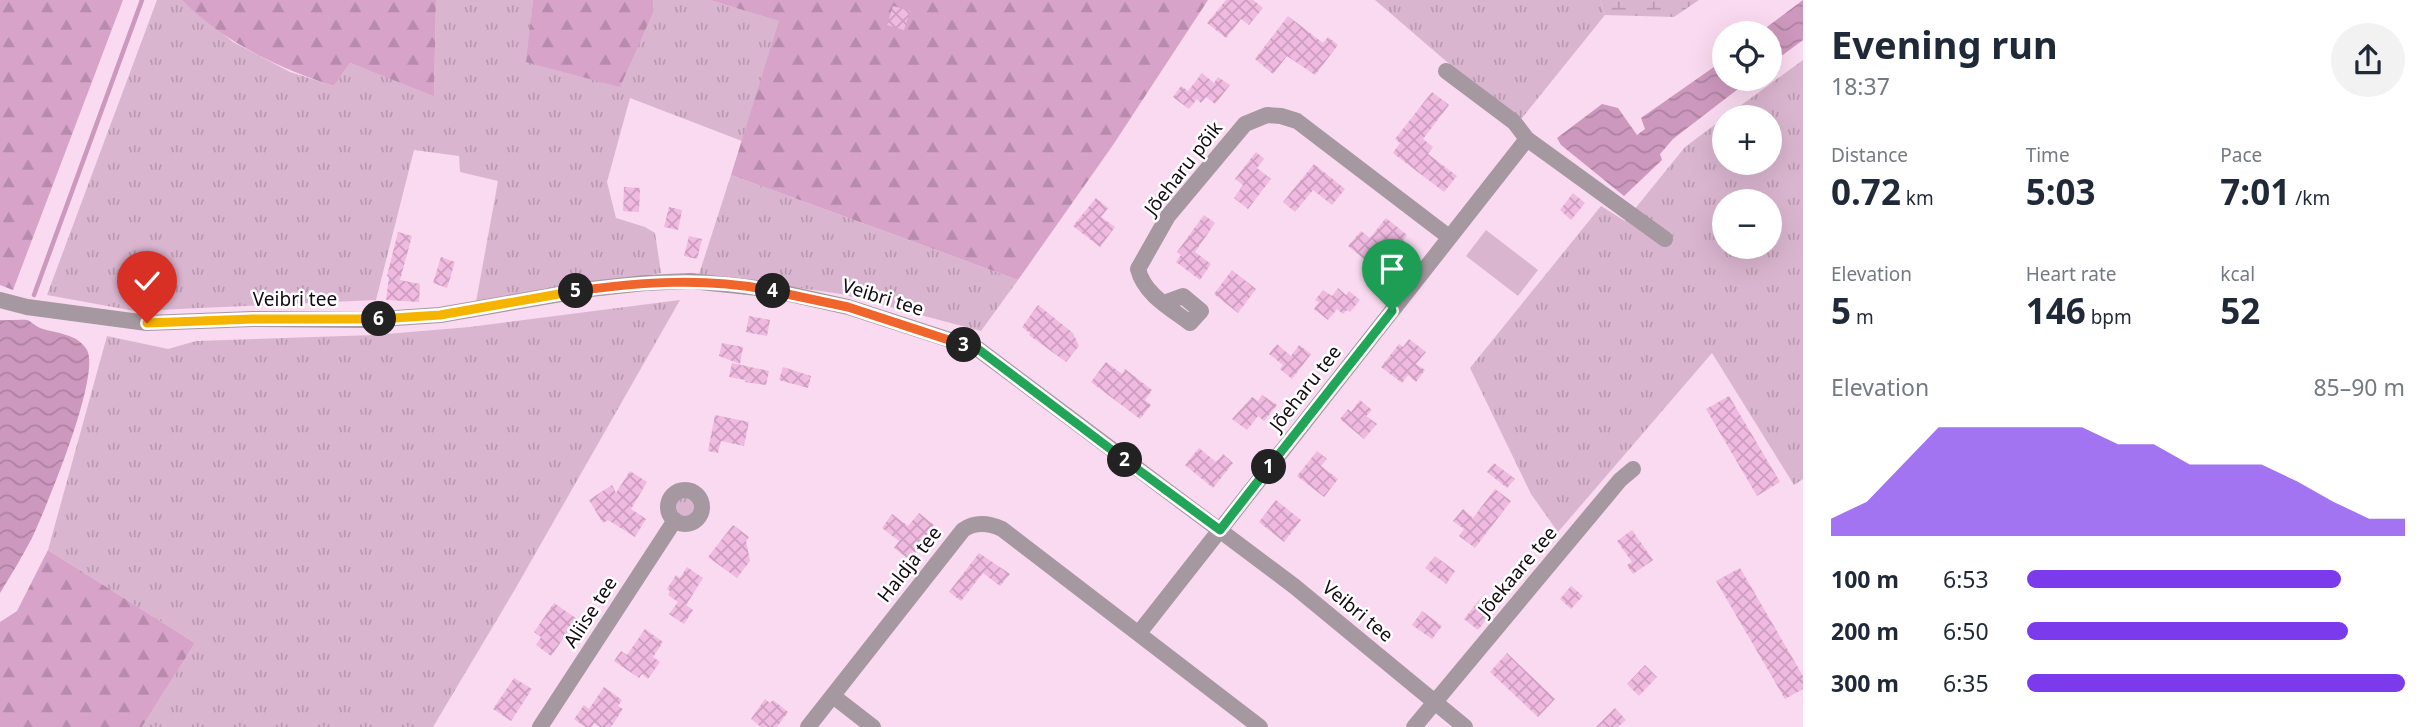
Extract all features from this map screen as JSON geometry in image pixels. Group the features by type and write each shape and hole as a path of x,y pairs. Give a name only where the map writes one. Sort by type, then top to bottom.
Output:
{"street":[{"path":"1446,71 1514,122 1527,139 1665,239"},
{"name":"Jõeharu põik","path":"1164,303 1148,290 1138,269 1168,216 1213,161 1245,124 1267,115 1297,121 1449,237"},
{"name":"Jõeharu tee","path":"1220,530 1527,139"},
{"name":"Veibri tee","path":"0,299 27,307 147,323 415,317 590,289 645,283 691,282 767,289 848,307 978,349 1294,586 1465,727"},
{"name":"Jõekaare tee","path":"1436,701 1620,480 1633,469"},
{"name":"Aliise tee","path":"540,727 675,520"},
{"name":"Haldja tee","path":"808,727 963,530 971,525 986,524 1002,529 1260,727"},
{"path":"1139,633 1220,530"},
{"path":"833,696 873,727"},
{"path":"1414,727 1436,701"}],"green space":[{"path":"0,0 123,0 13,290 0,285"},
{"path":"157,0 182,0 233,42 290,72 334,86 350,63 434,95 436,0 533,0 527,62 654,10 653,0 710,0 780,21 742,141 630,98 607,182 616,218 655,233 661,273 476,302 498,181 460,172 459,156 414,150 376,300 135,311 47,295"},
{"path":"182,0 436,0 434,96 350,63 334,86 313,79 272,62 234,41"},
{"path":"533,0 653,0 654,10 620,87 526,62"},
{"path":"710,0 1208,0 1113,145 1018,280 731,175 779,21"},
{"path":"1375,0 1600,0 1605,15 1518,123"},
{"path":"1600,0 1699,0 1674,17 1605,15"},
{"path":"1803,60 1803,479 1794,485 1712,353 1558,532 1531,494 1470,368 1601,206 1625,221 1685,147 1712,127 1712,175 1782,175 1782,105 1741,105 1761,91 1782,91 1782,75"},
{"path":"731,175 1018,280 981,331 841,294 699,274"},
{"path":"1486,230 1538,270 1518,296 1466,256"},
{"path":"680,300 433,727 142,727 195,643 48,550 107,336 168,349 196,341 374,335 470,327"},
{"path":"686,494 695,498 699,507 695,516 686,520 677,516 673,507 677,498"},
{"path":"48,550 195,643 142,727 0,727 0,622 17,611"}],"water":[{"path":"1803,0 1803,40 1782,55 1782,21 1775,21"},
{"path":"1712,68 1712,91 1735,91 1717,105 1712,105 1712,109 1673,139 1660,154 1662,160 1624,196 1561,145 1557,138 1602,104 1618,108 1637,135 1645,129 1641,118"},
{"path":"0,320 27,320 40,328 72,337 87,350 89,364 79,413 59,472 32,538 0,593"}],"building":[{"path":"1226,0 1253,0 1263,8 1249,25 1241,19 1226,38 1207,23"},
{"path":"893,6 910,11 904,30 887,25"},
{"path":"1288,16 1323,43 1328,37 1338,45 1315,75 1287,56 1273,74 1255,59"},
{"path":"1202,73 1214,83 1218,77 1230,85 1215,104 1206,97 1201,103 1197,99 1189,109 1173,97 1181,86 1188,91"},
{"path":"1432,92 1449,105 1423,139 1433,147 1428,154 1457,176 1444,192 1393,153 1400,143 1395,139"},
{"path":"1256,152 1264,159 1257,168 1271,179 1248,209 1234,198 1243,185 1235,179"},
{"path":"1314,164 1345,189 1332,205 1313,190 1295,212 1283,202"},
{"path":"624,187 640,188 639,212 623,211"},
{"path":"1573,193 1585,203 1571,220 1560,210"},
{"path":"1096,198 1108,208 1101,217 1115,227 1100,247 1073,226"},
{"path":"669,207 682,210 678,230 664,227"},
{"path":"1204,215 1215,223 1195,252 1211,264 1200,280 1176,262 1181,255 1177,252"},
{"path":"1386,218 1407,235 1403,240 1407,244 1383,274 1348,246 1361,231 1370,238"},
{"path":"398,232 412,236 400,280 420,284 419,302 386,300 387,276"},
{"path":"689,236 702,239 697,259 684,256"},
{"path":"441,257 455,262 447,288 433,283"},
{"path":"1232,270 1256,289 1238,313 1214,294"},
{"path":"1338,288 1346,295 1349,291 1360,300 1350,312 1347,310 1343,314 1337,309 1328,320 1314,309 1319,302 1315,300 1323,290 1332,296"},
{"path":"1038,305 1073,333 1079,346 1066,362 1022,327"},
{"path":"749,316 770,320 767,336 746,332"},
{"path":"1409,339 1426,352 1416,364 1425,370 1416,382 1408,375 1402,383 1381,367 1399,344 1403,347"},
{"path":"722,343 743,347 740,364 719,356"},
{"path":"1277,344 1291,356 1299,345 1311,354 1292,379 1280,369 1283,365 1269,354"},
{"path":"1106,362 1122,374 1125,369 1152,390 1145,400 1151,405 1140,419 1091,382"},
{"path":"732,363 769,371 766,385 729,377"},
{"path":"783,367 811,376 808,388 779,380"},
{"path":"1262,395 1277,405 1264,421 1258,416 1247,430 1232,419 1252,397 1258,401"},
{"path":"1729,396 1780,482 1757,496 1706,409"},
{"path":"1360,400 1372,410 1366,416 1377,424 1364,439 1340,419 1348,409 1351,412"},
{"path":"715,415 749,422 744,446 721,441 718,453 708,451"},
{"path":"1199,448 1216,462 1223,454 1233,463 1213,488 1185,465"},
{"path":"1317,451 1327,459 1321,466 1338,479 1324,497 1297,476"},
{"path":"1494,463 1515,479 1507,488 1487,472"},
{"path":"630,471 647,482 631,509 646,519 635,537 608,520 603,523 589,500 612,485 616,493"},
{"path":"1495,489 1511,501 1475,548 1459,536 1464,529 1453,521 1463,509 1473,518"},
{"path":"1276,500 1301,520 1284,542 1259,522"},
{"path":"919,513 934,525 910,560 894,548 899,541 882,528 892,514 908,526"},
{"path":"733,525 749,537 746,541 750,561 737,578 708,557"},
{"path":"1632,530 1653,560 1633,574 1627,565 1632,562 1617,541"},
{"path":"979,553 1010,574 1000,586 983,573 961,601 949,592"},
{"path":"1435,556 1455,571 1446,584 1425,568"},
{"path":"687,567 703,578 686,605 693,610 684,624 669,614 678,602 668,595 670,591 667,589 676,575 680,578"},
{"path":"1740,568 1803,676 1803,689 1785,699 1716,581"},
{"path":"1571,586 1583,596 1571,609 1560,599"},
{"path":"1480,599 1494,610 1478,630 1464,619"},
{"path":"554,603 577,619 551,656 536,645 541,637 534,632"},
{"path":"1422,611 1442,626 1432,639 1412,625"},
{"path":"645,629 663,642 653,657 660,662 648,679 642,674 639,678 614,661 621,651 627,655"},
{"path":"1507,653 1555,699 1538,717 1490,672"},
{"path":"1645,665 1657,677 1639,696 1627,684"},
{"path":"514,678 532,689 511,721 493,709"},
{"path":"604,687 622,700 618,706 623,709 611,727 600,727 594,723 592,727 585,727 574,719 584,705 589,709"},
{"path":"765,699 770,703 773,700 788,712 777,727 761,727 751,719"},
{"path":"1615,708 1626,720 1618,727 1596,727"}],"waterway":[{"path":"34,295 142,0"}],"route":[{"path":"147,323 403,318 440,315 590,289 645,283 691,282 767,289 848,307 978,349 1220,530 1392,311"}]}
